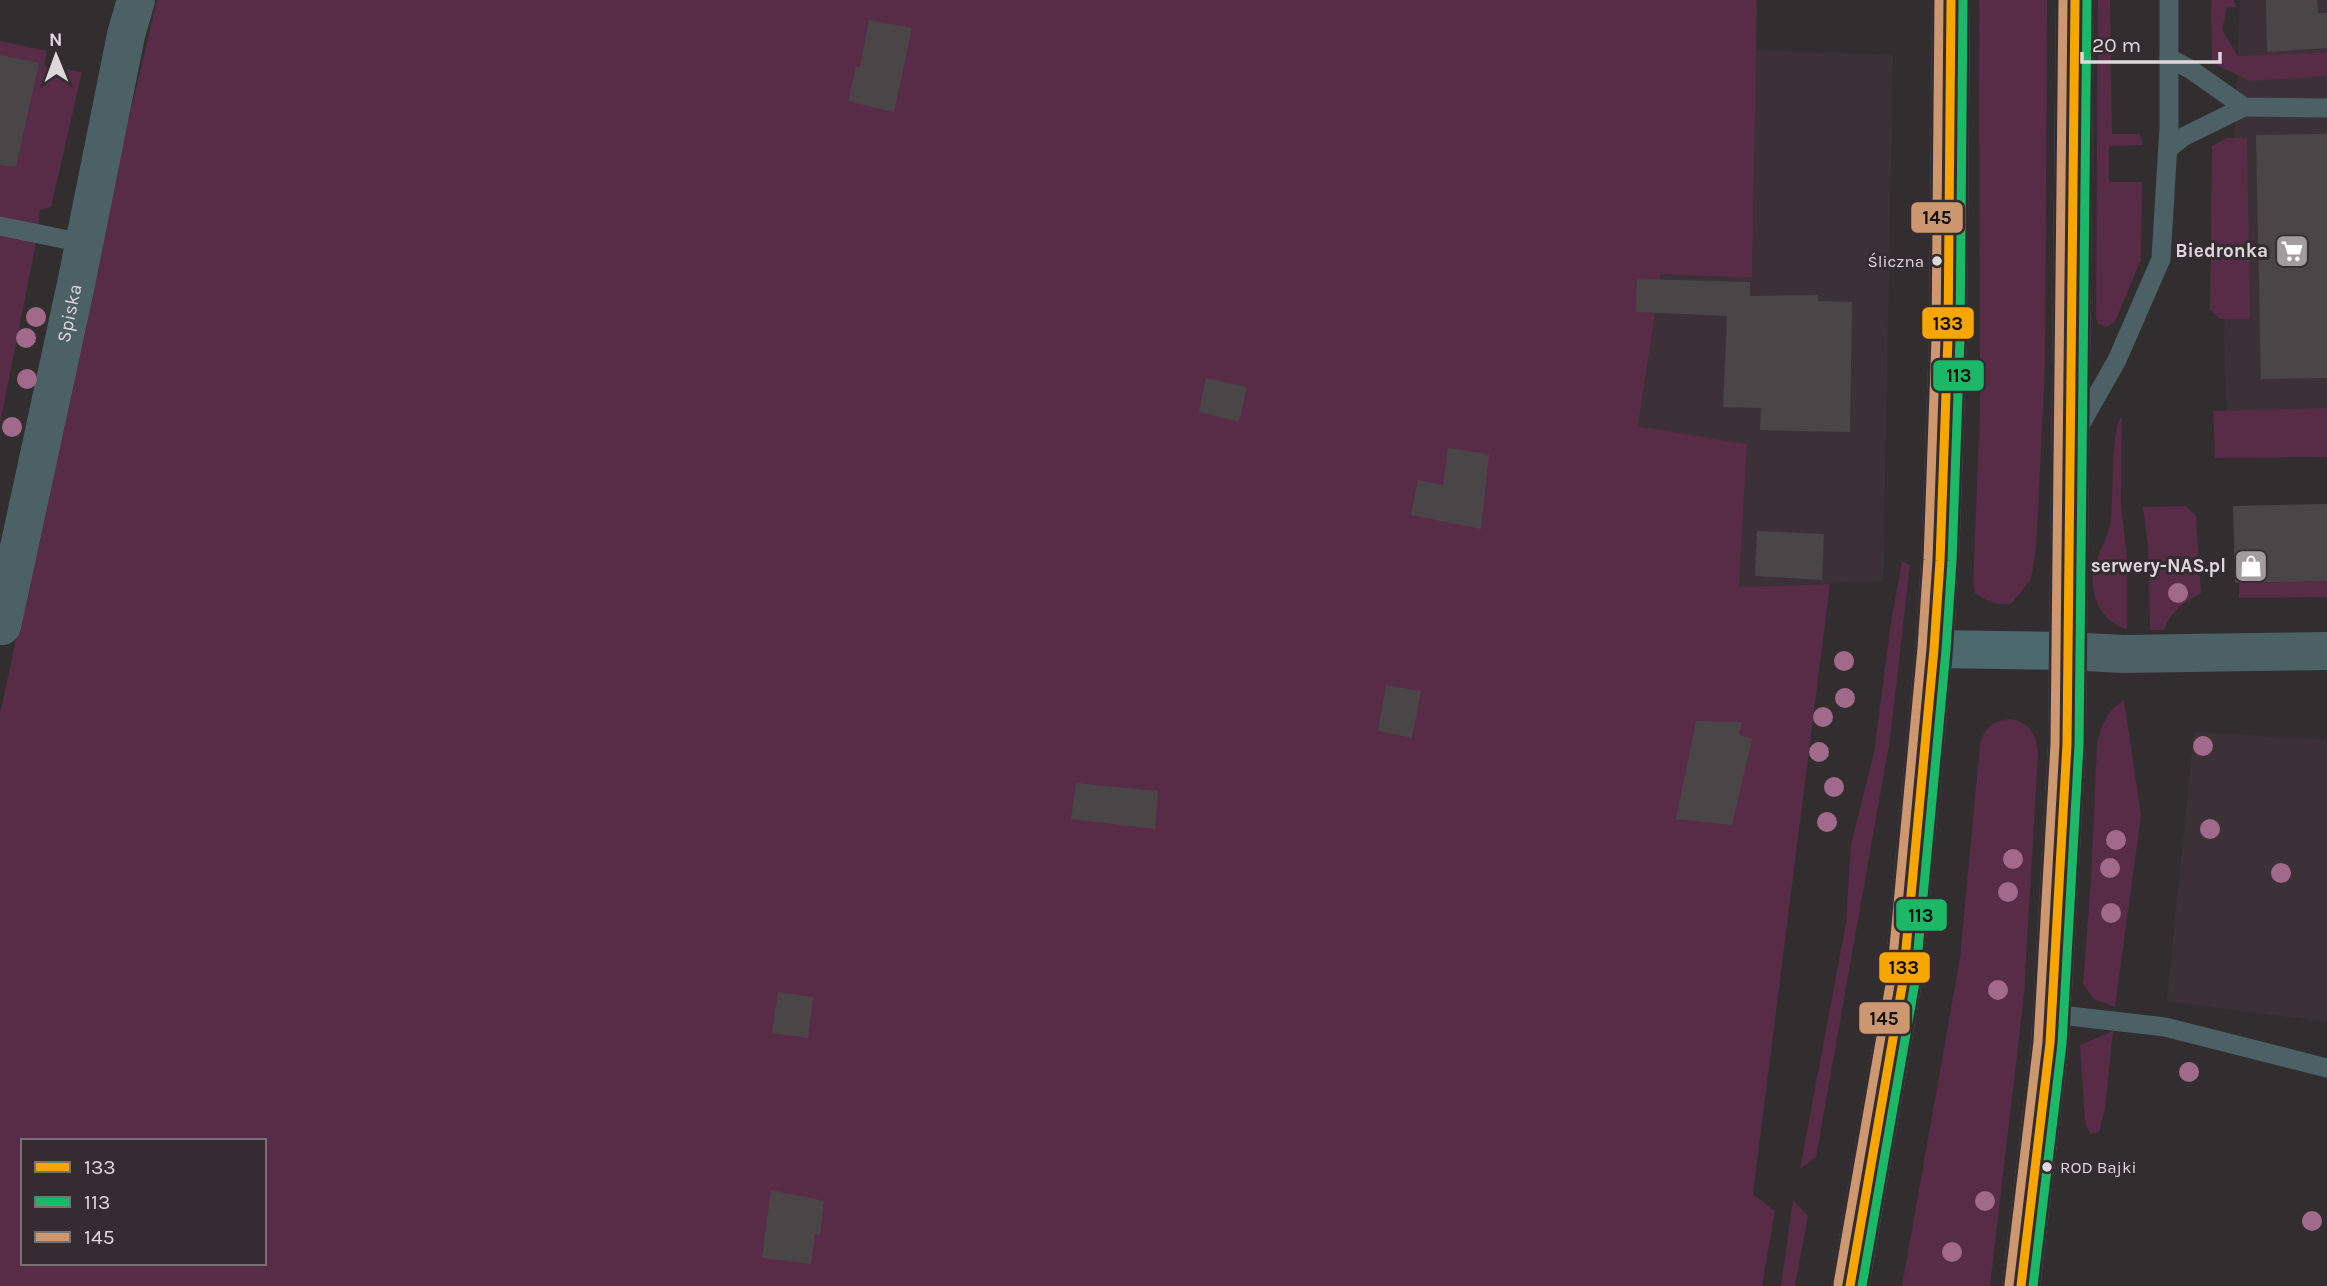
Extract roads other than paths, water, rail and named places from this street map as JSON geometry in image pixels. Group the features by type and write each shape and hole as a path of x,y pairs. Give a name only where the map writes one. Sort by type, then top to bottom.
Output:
{"street":[{"name":"Spiska","path":"2,626 126,35 136,0"},
{"path":"1850,1286 1901,1000 1934,649 1948,338 1951,0"},
{"path":"2021,1286 2052,1014 2067,744 2075,0"},
{"path":"1934,649 2123,654 2327,651"}],"lane":[{"path":"2070,443 2117,360 2161,259 2168,149 2169,0"},
{"path":"2169,58 2190,69 2244,107"},
{"path":"2168,149 2183,137 2244,107 2327,108"},
{"path":"0,226 83,243"},
{"path":"2052,1014 2165,1027 2327,1068"}],"place":[{"name":"Biedronka","path":"2292,251"},
{"name":"Śliczna","path":"1937,261"},
{"name":"serwery-NAS.pl","path":"2251,566"},
{"name":"ROD Bajki","path":"2047,1167"}]}
